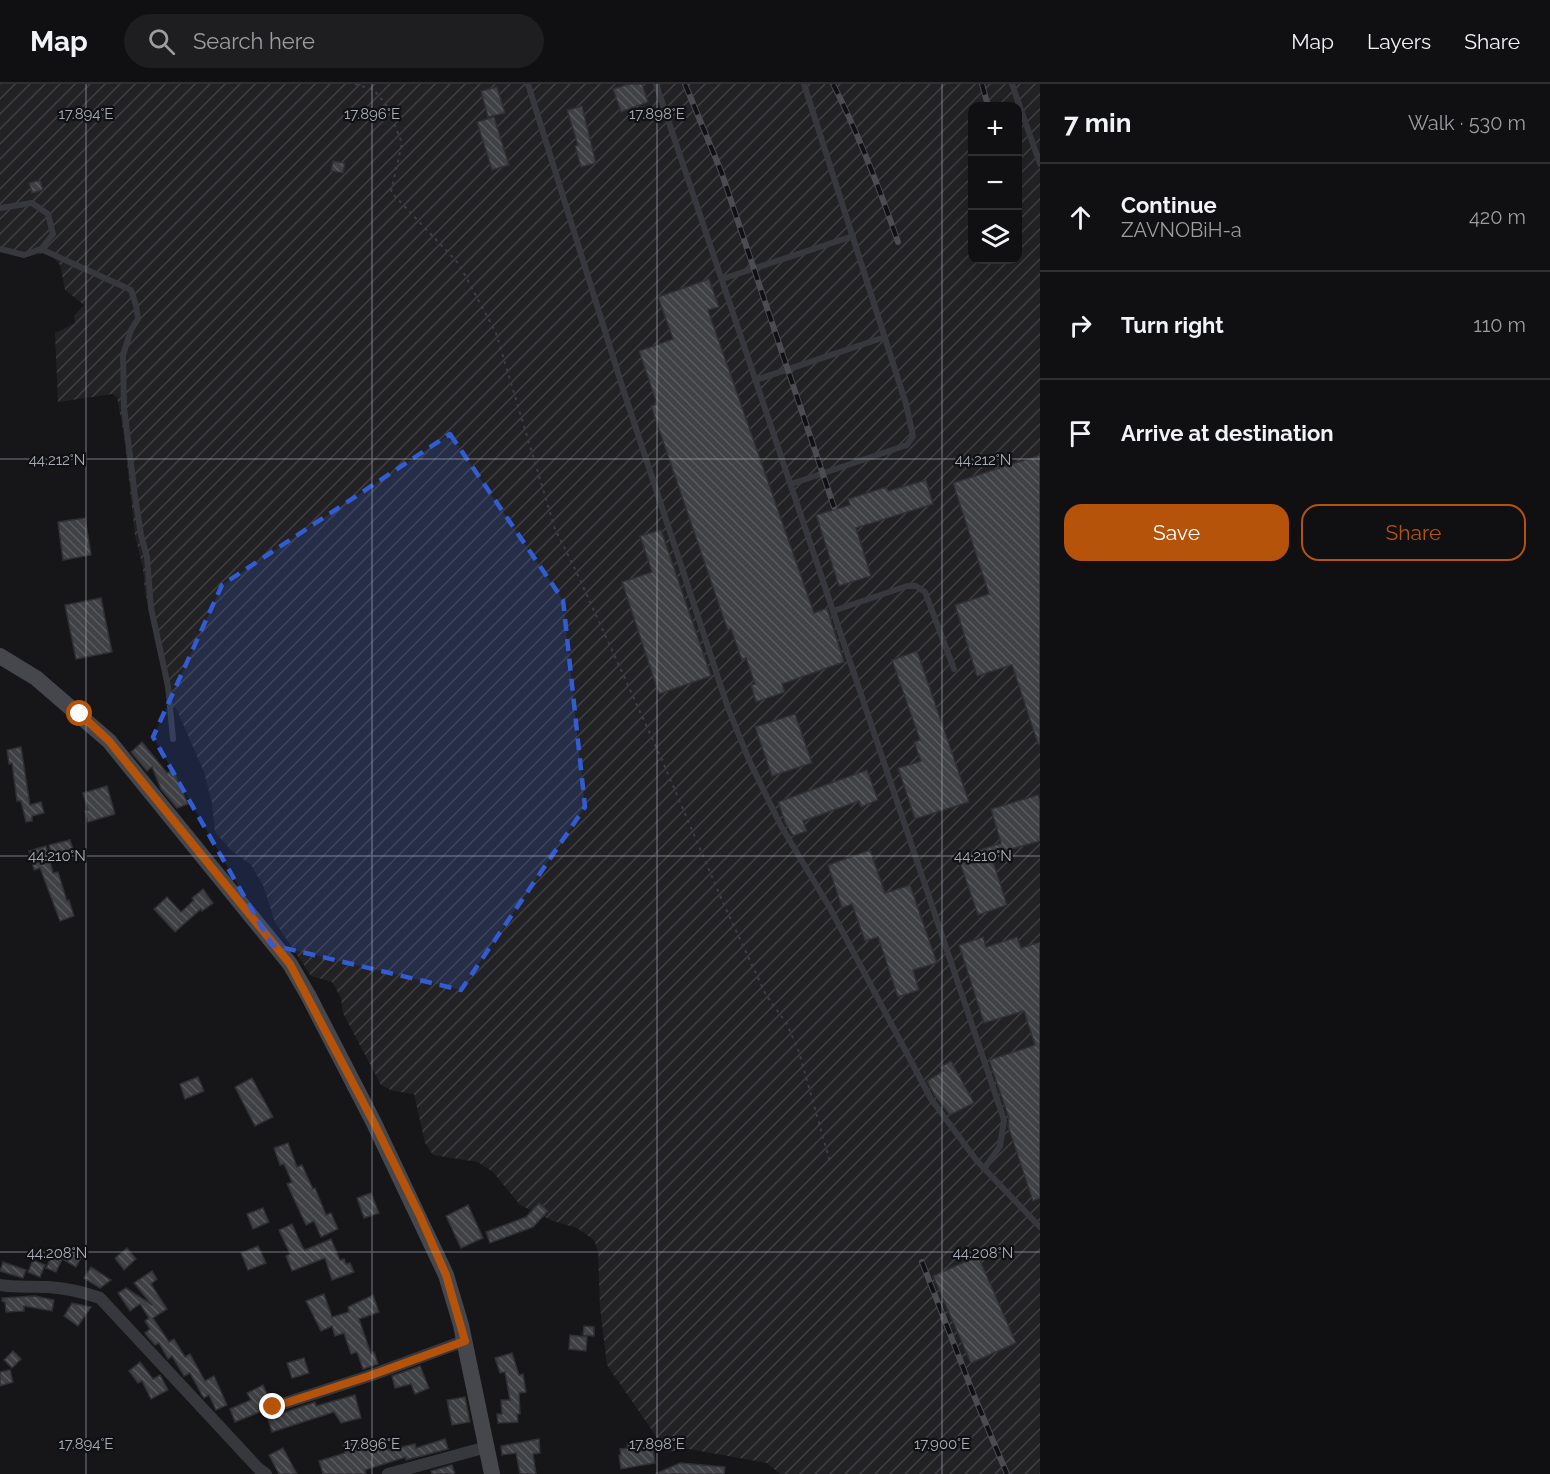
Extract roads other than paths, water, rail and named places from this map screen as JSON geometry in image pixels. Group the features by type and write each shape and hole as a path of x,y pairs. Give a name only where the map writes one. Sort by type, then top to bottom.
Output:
{"main road":[{"path":"0,656 36,678 109,741 290,964 374,1123 446,1275 465,1341 492,1474"}],"street":[{"path":"0,1285 15,1288 47,1287 75,1290 100,1298 266,1474"},
{"path":"273,1407 369,1376 465,1341"},
{"path":"388,1474 487,1447"}],"lane":[{"path":"528,84 645,456 725,697 749,760 781,826 830,908 925,1089 984,1169 1040,1227"},
{"path":"656,84 1004,1120 1000,1146 984,1169"},
{"path":"791,484 907,445 913,436 906,404 804,84"},
{"path":"1012,84 1040,164"},
{"path":"0,208 33,203 48,214 53,234 41,249 24,255 0,249"},
{"path":"722,279 853,236"},
{"path":"41,249 131,290 136,305 138,319 131,330 123,355 124,408 141,536 147,557 151,608 168,686 173,739"},
{"path":"756,380 885,337"},
{"path":"833,611 907,586 916,586 925,592 954,669"}],"railway":[{"path":"685,84 721,171 834,507"},
{"path":"833,84 868,162 898,242"},
{"path":"982,84 987,102"},
{"path":"922,1262 1007,1474"}]}
